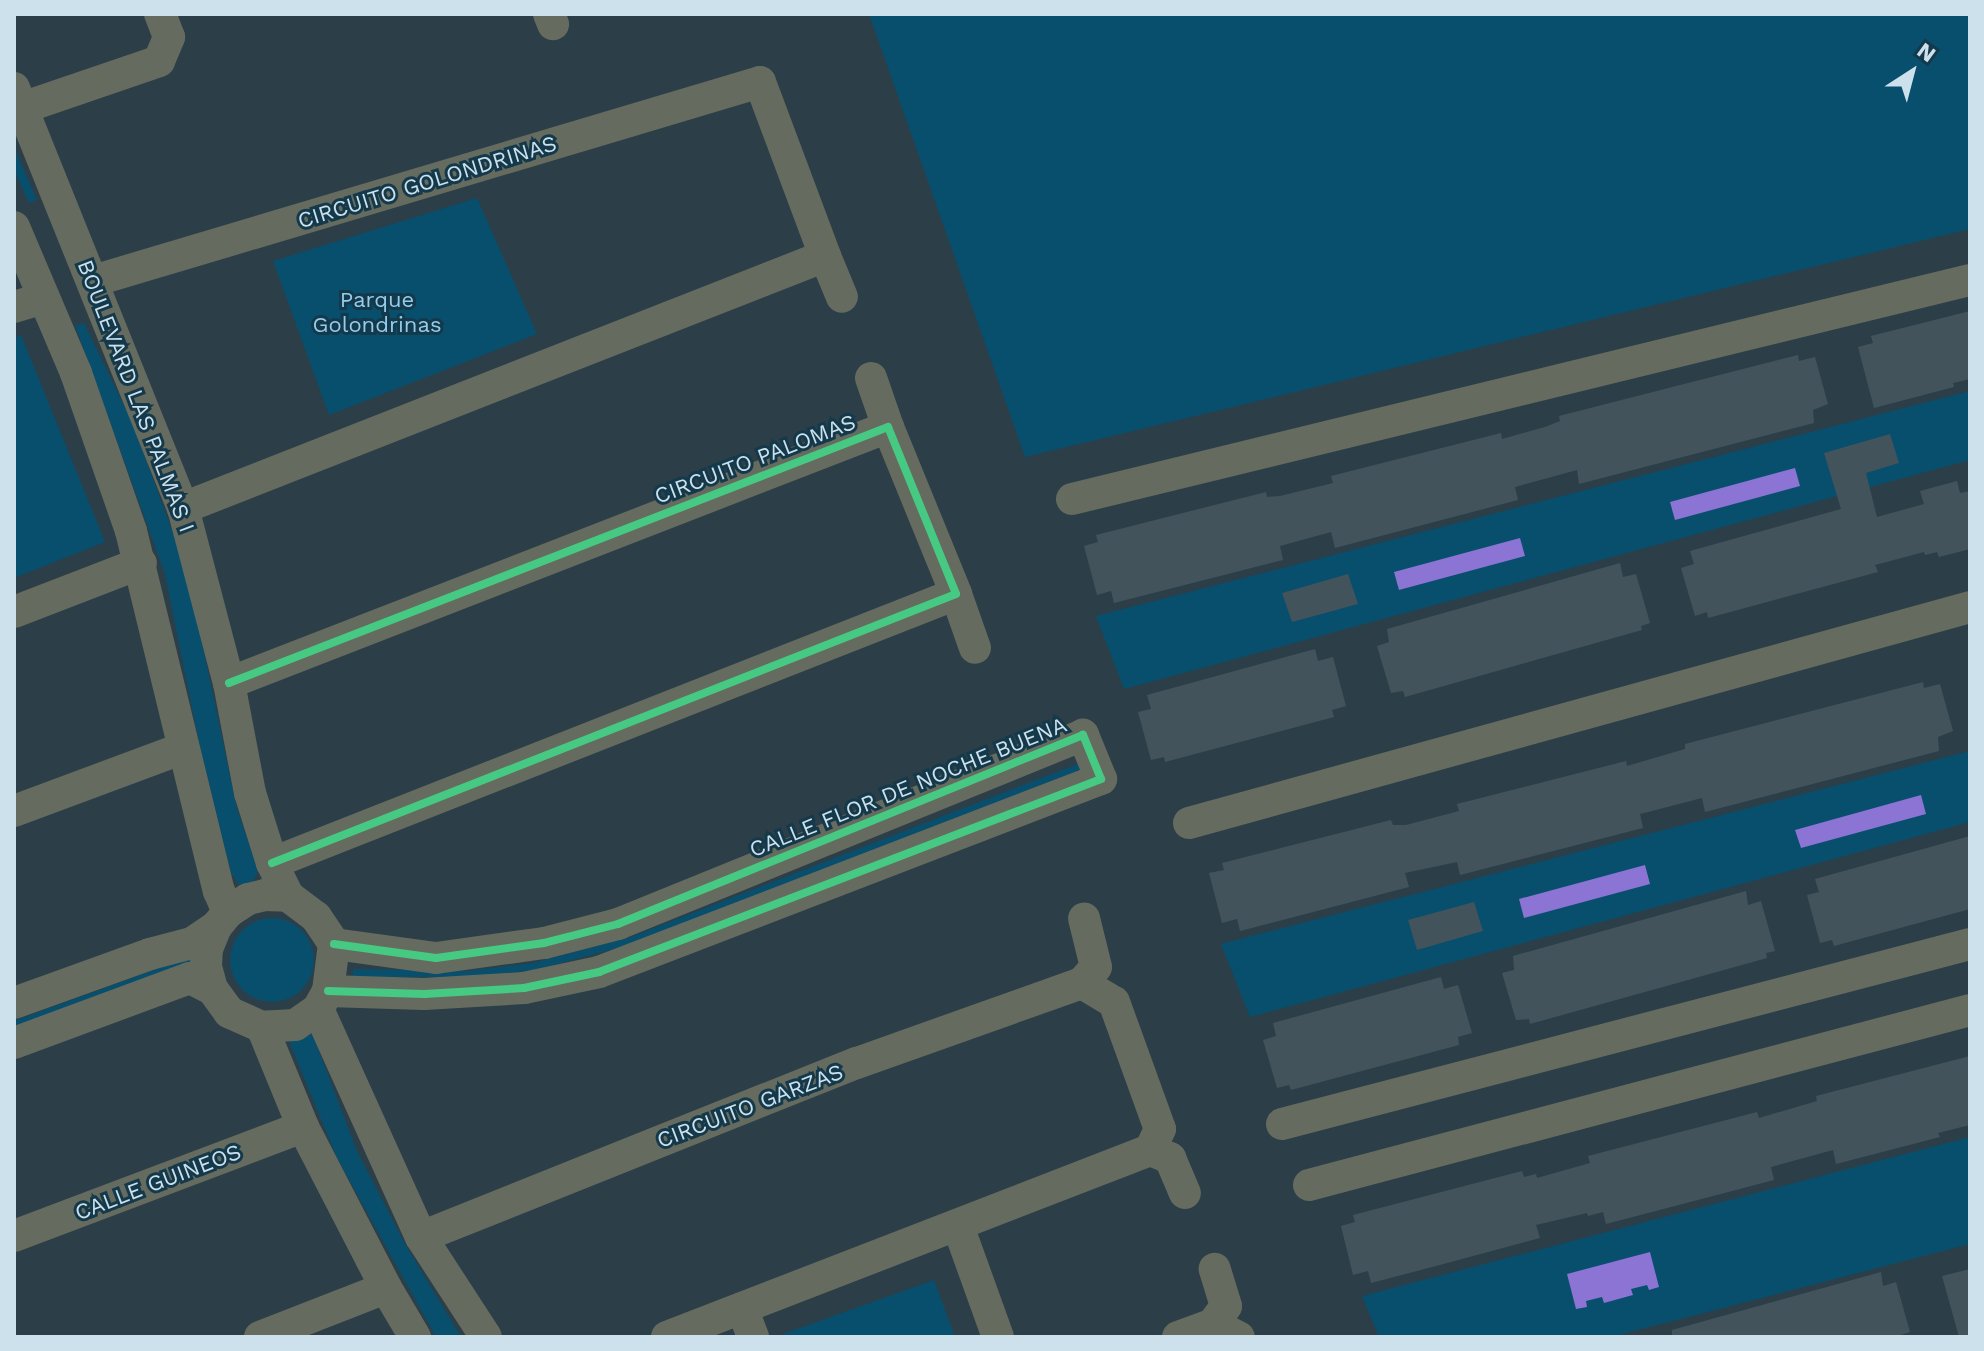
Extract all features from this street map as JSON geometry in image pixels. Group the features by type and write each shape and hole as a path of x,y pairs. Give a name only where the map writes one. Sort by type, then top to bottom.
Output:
{"street":[{"path":"18,98 159,61 169,37 160,14"},
{"name":"CIRCUITO GOLONDRINAS","path":"93,281 756,69 842,297"},
{"name":"BOULEVARD LAS PALMAS I","path":"18,98 183,508 229,683 250,793 272,863 288,896"},
{"path":"14,227 27,259 29,303 76,373 141,563 219,891 222,919 207,949 206,966 212,989 229,1012 262,1027 295,1025 323,1000"},
{"path":"27,259 77,242"},
{"path":"183,508 825,256"},
{"path":"1072,499 1970,280"},
{"name":"CIRCUITO PALOMAS","path":"871,378 975,648"},
{"name":"CIRCUITO PALOMAS","path":"229,683 888,427"},
{"path":"14,612 141,563"},
{"path":"272,863 956,594"},
{"path":"1189,823 1970,607"},
{"name":"CALLE FLOR DE NOCHE BUENA","path":"323,1000 510,989 599,972 1101,779 1083,735 618,924 544,943 436,958 334,944"},
{"path":"14,811 183,748"},
{"path":"14,1003 150,954 192,943 248,899 265,895 288,896 316,917 334,944 323,1000 421,1237 486,1337"},
{"path":"667,1337 747,1322 958,1226 1150,1150 1160,1129 1114,1002 1082,983 1096,967 1084,918"},
{"path":"1282,1124 1970,944"},
{"path":"14,1043 190,978 212,989"},
{"name":"CIRCUITO GARZAS","path":"421,1237 857,1063 1082,983"},
{"path":"1309,1185 1970,1010"},
{"path":"262,1027 303,1127 386,1288 415,1337"},
{"name":"CALLE GUINEOS","path":"14,1236 303,1127"},
{"path":"1150,1150 1170,1158 1185,1193"},
{"path":"958,1226 998,1337"},
{"path":"1178,1337 1226,1330 1226,1306 1215,1269"},
{"path":"260,1337 386,1288"}],"green space":[{"path":"869,14 1970,14 1970,229 1025,457"},
{"path":"14,147 37,200 29,203 14,170"},
{"name":"Parque Golondrinas","path":"477,198 537,334 329,415 273,261"},
{"path":"84,323 132,422 187,571 237,809 258,871 251,886 241,887 231,873 200,747 165,574 75,325"},
{"path":"21,335 105,542 14,578 14,338"},
{"path":"1970,391 1970,460 1124,689 1096,616"},
{"path":"1970,751 1970,822 1250,1017 1221,944"},
{"path":"1088,760 1089,767 629,945 534,970 465,977 353,977 353,969 466,971 533,963 628,938"},
{"path":"272,918 288,921 302,930 311,944 314,960 311,976 302,990 288,999 272,1002 256,999 242,990 233,976 230,960 233,944 242,930 256,921"},
{"path":"187,958 192,961 185,970 14,1032 14,1021"},
{"path":"312,1033 357,1151 405,1244 461,1337 436,1337 337,1158 289,1041"},
{"path":"1970,1137 1970,1244 1611,1337 1379,1337 1362,1296"},
{"path":"934,1280 955,1337 784,1337 783,1334"}],"shaded area":[{"path":"1795,468 1800,486 1675,520 1670,502"},
{"path":"1520,538 1525,556 1399,590 1394,572"},
{"path":"1921,795 1926,814 1801,848 1795,830"},
{"path":"1645,865 1650,884 1524,918 1519,899"},
{"path":"1650,1252 1659,1287 1649,1290 1647,1285 1631,1289 1633,1295 1604,1303 1602,1297 1586,1301 1587,1307 1576,1309 1567,1274"}],"building":[{"path":"1970,311 1970,379 1953,383 1954,387 1874,408 1858,347 1873,343 1871,336"},
{"path":"1798,355 1799,361 1815,357 1828,404 1813,410 1814,423 1579,484 1577,470 1515,487 1518,500 1335,548 1331,532 1280,546 1283,560 1114,603 1111,591 1097,595 1084,546 1098,542 1096,535 1266,492 1267,497 1280,496 1333,483 1331,476 1501,433 1502,439 1560,421 1559,416"},
{"path":"1890,434 1899,463 1866,473 1877,517 1924,504 1920,491 1957,481 1960,493 1970,491 1970,549 1939,557 1937,552 1925,555 1924,552 1875,565 1878,572 1708,618 1707,612 1695,616 1681,568 1694,564 1690,551 1841,509 1824,453"},
{"path":"1620,563 1623,577 1636,574 1650,623 1641,626 1642,630 1405,697 1403,691 1391,693 1377,646 1389,642 1387,629"},
{"path":"1348,574 1358,604 1292,622 1282,593"},
{"path":"1315,649 1318,661 1333,657 1346,706 1332,710 1334,717 1165,762 1164,757 1151,760 1138,712 1151,709 1147,695"},
{"path":"1923,682 1924,688 1940,684 1953,731 1938,737 1939,751 1705,812 1702,798 1640,814 1643,828 1460,875 1457,862 1405,873 1409,887 1240,931 1237,919 1222,923 1209,873 1224,870 1222,863 1391,820 1393,825 1406,825 1459,811 1457,804 1626,761 1627,766 1685,749 1685,744"},
{"path":"1970,836 1970,909 1834,946 1832,940 1820,943 1807,895 1819,892 1815,879"},
{"path":"1746,891 1748,905 1761,901 1775,951 1766,953 1767,958 1530,1024 1529,1019 1516,1020 1502,973 1514,970 1513,956"},
{"path":"1474,902 1483,931 1417,950 1408,920"},
{"path":"1441,977 1444,989 1458,985 1472,1033 1458,1037 1459,1045 1291,1090 1289,1085 1277,1088 1263,1040 1276,1036 1273,1023"},
{"path":"1970,1056 1970,1125 1938,1133 1940,1137 1836,1164 1833,1150 1771,1167 1774,1180 1606,1224 1603,1212 1536,1225 1540,1238 1371,1283 1368,1271 1353,1275 1341,1226 1355,1222 1353,1215 1522,1171 1524,1177 1536,1174 1537,1178 1590,1163 1588,1156 1757,1112 1759,1118 1817,1101 1816,1096"},
{"path":"1970,1269 1970,1337 1959,1337 1942,1276"},
{"path":"1881,1272 1883,1286 1896,1282 1910,1332 1895,1337 1672,1337 1672,1330"}],"cycle path":[{"path":"229,683 888,427 956,594 272,863"},
{"path":"328,991 424,994 524,988 599,972 1101,779 1083,735 618,924 544,943 436,958 334,944"}]}
